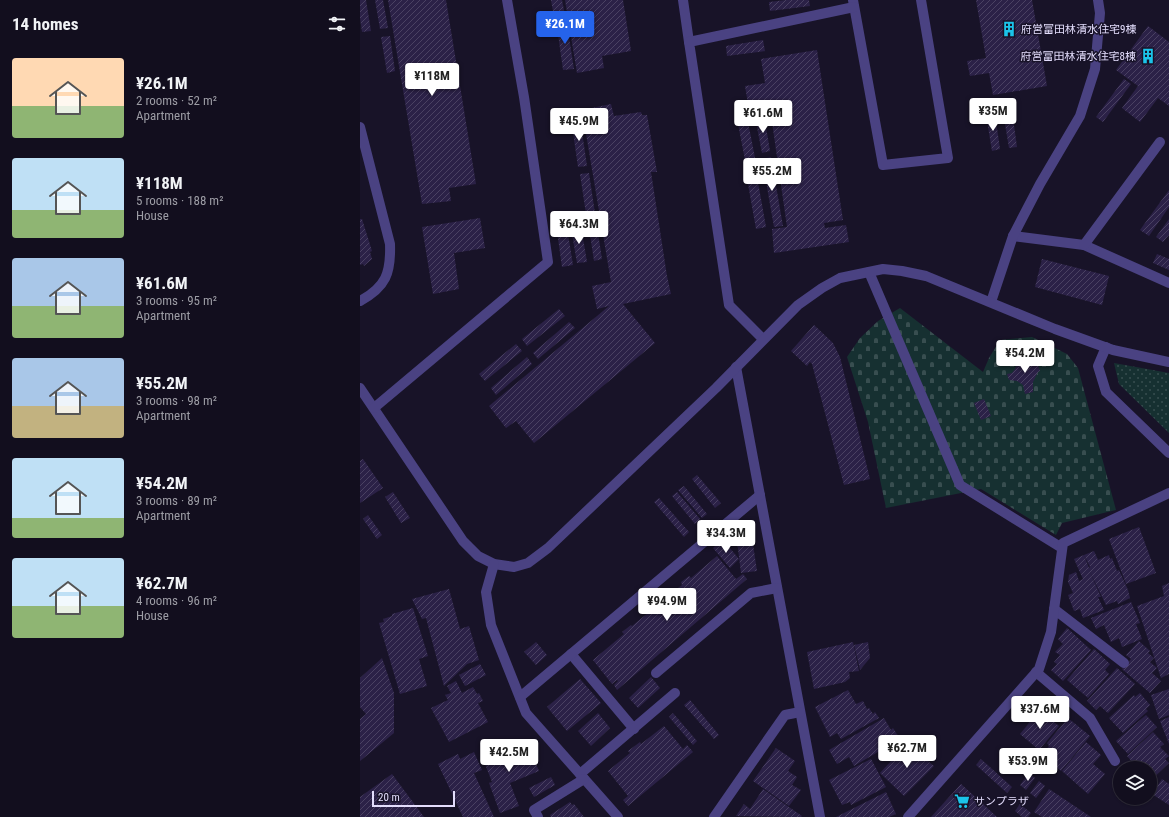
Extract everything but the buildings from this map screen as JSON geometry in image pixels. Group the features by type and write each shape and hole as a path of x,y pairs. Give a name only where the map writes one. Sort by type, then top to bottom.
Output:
{"street":[{"path":"374,408 548,262 524,97 507,0"},
{"path":"683,0 729,305 763,339"},
{"path":"689,42 853,4 884,165 948,158 921,0"},
{"path":"991,302 1013,236 1040,184 1080,116 1095,69 1100,13 1098,0"},
{"path":"360,127 390,244 390,262 383,282 372,294 360,301"},
{"path":"1084,245 1160,142"},
{"path":"1013,236 1084,245 1169,283"},
{"path":"360,388 463,541 478,556 494,564 514,567 528,563 548,548 736,367 798,305 822,288 840,278 884,269 926,276 1106,347 1128,354 1169,362"},
{"path":"869,272 960,485 1062,548"},
{"path":"1106,347 1098,366 1106,392 1169,453"},
{"path":"736,367 820,817"},
{"path":"908,817 1039,669 1051,632 1063,543 1169,493"},
{"path":"520,697 760,495"},
{"path":"494,564 486,592 491,625 526,712 618,817"},
{"path":"656,673 752,593 777,588"},
{"path":"1054,608 1124,663"},
{"path":"571,654 634,729"},
{"path":"1036,672 1090,718 1115,761"},
{"path":"538,817 534,810 582,776 675,693"},
{"path":"714,817 785,715 800,712"}],"green space":[{"path":"900,308 983,372 989,358 1000,340 1032,337 1067,354 1078,368 1116,510 1062,523 1056,535 981,489 886,508 868,422 847,357 860,338 878,321"},
{"path":"1114,363 1169,373 1169,433 1119,384"}],"place":[{"name":"府営富田林清水住宅9棟","path":"1009,29"},
{"name":"府営富田林清水住宅8棟","path":"1148,56"},
{"name":"サンプラザ","path":"962,801"}]}
